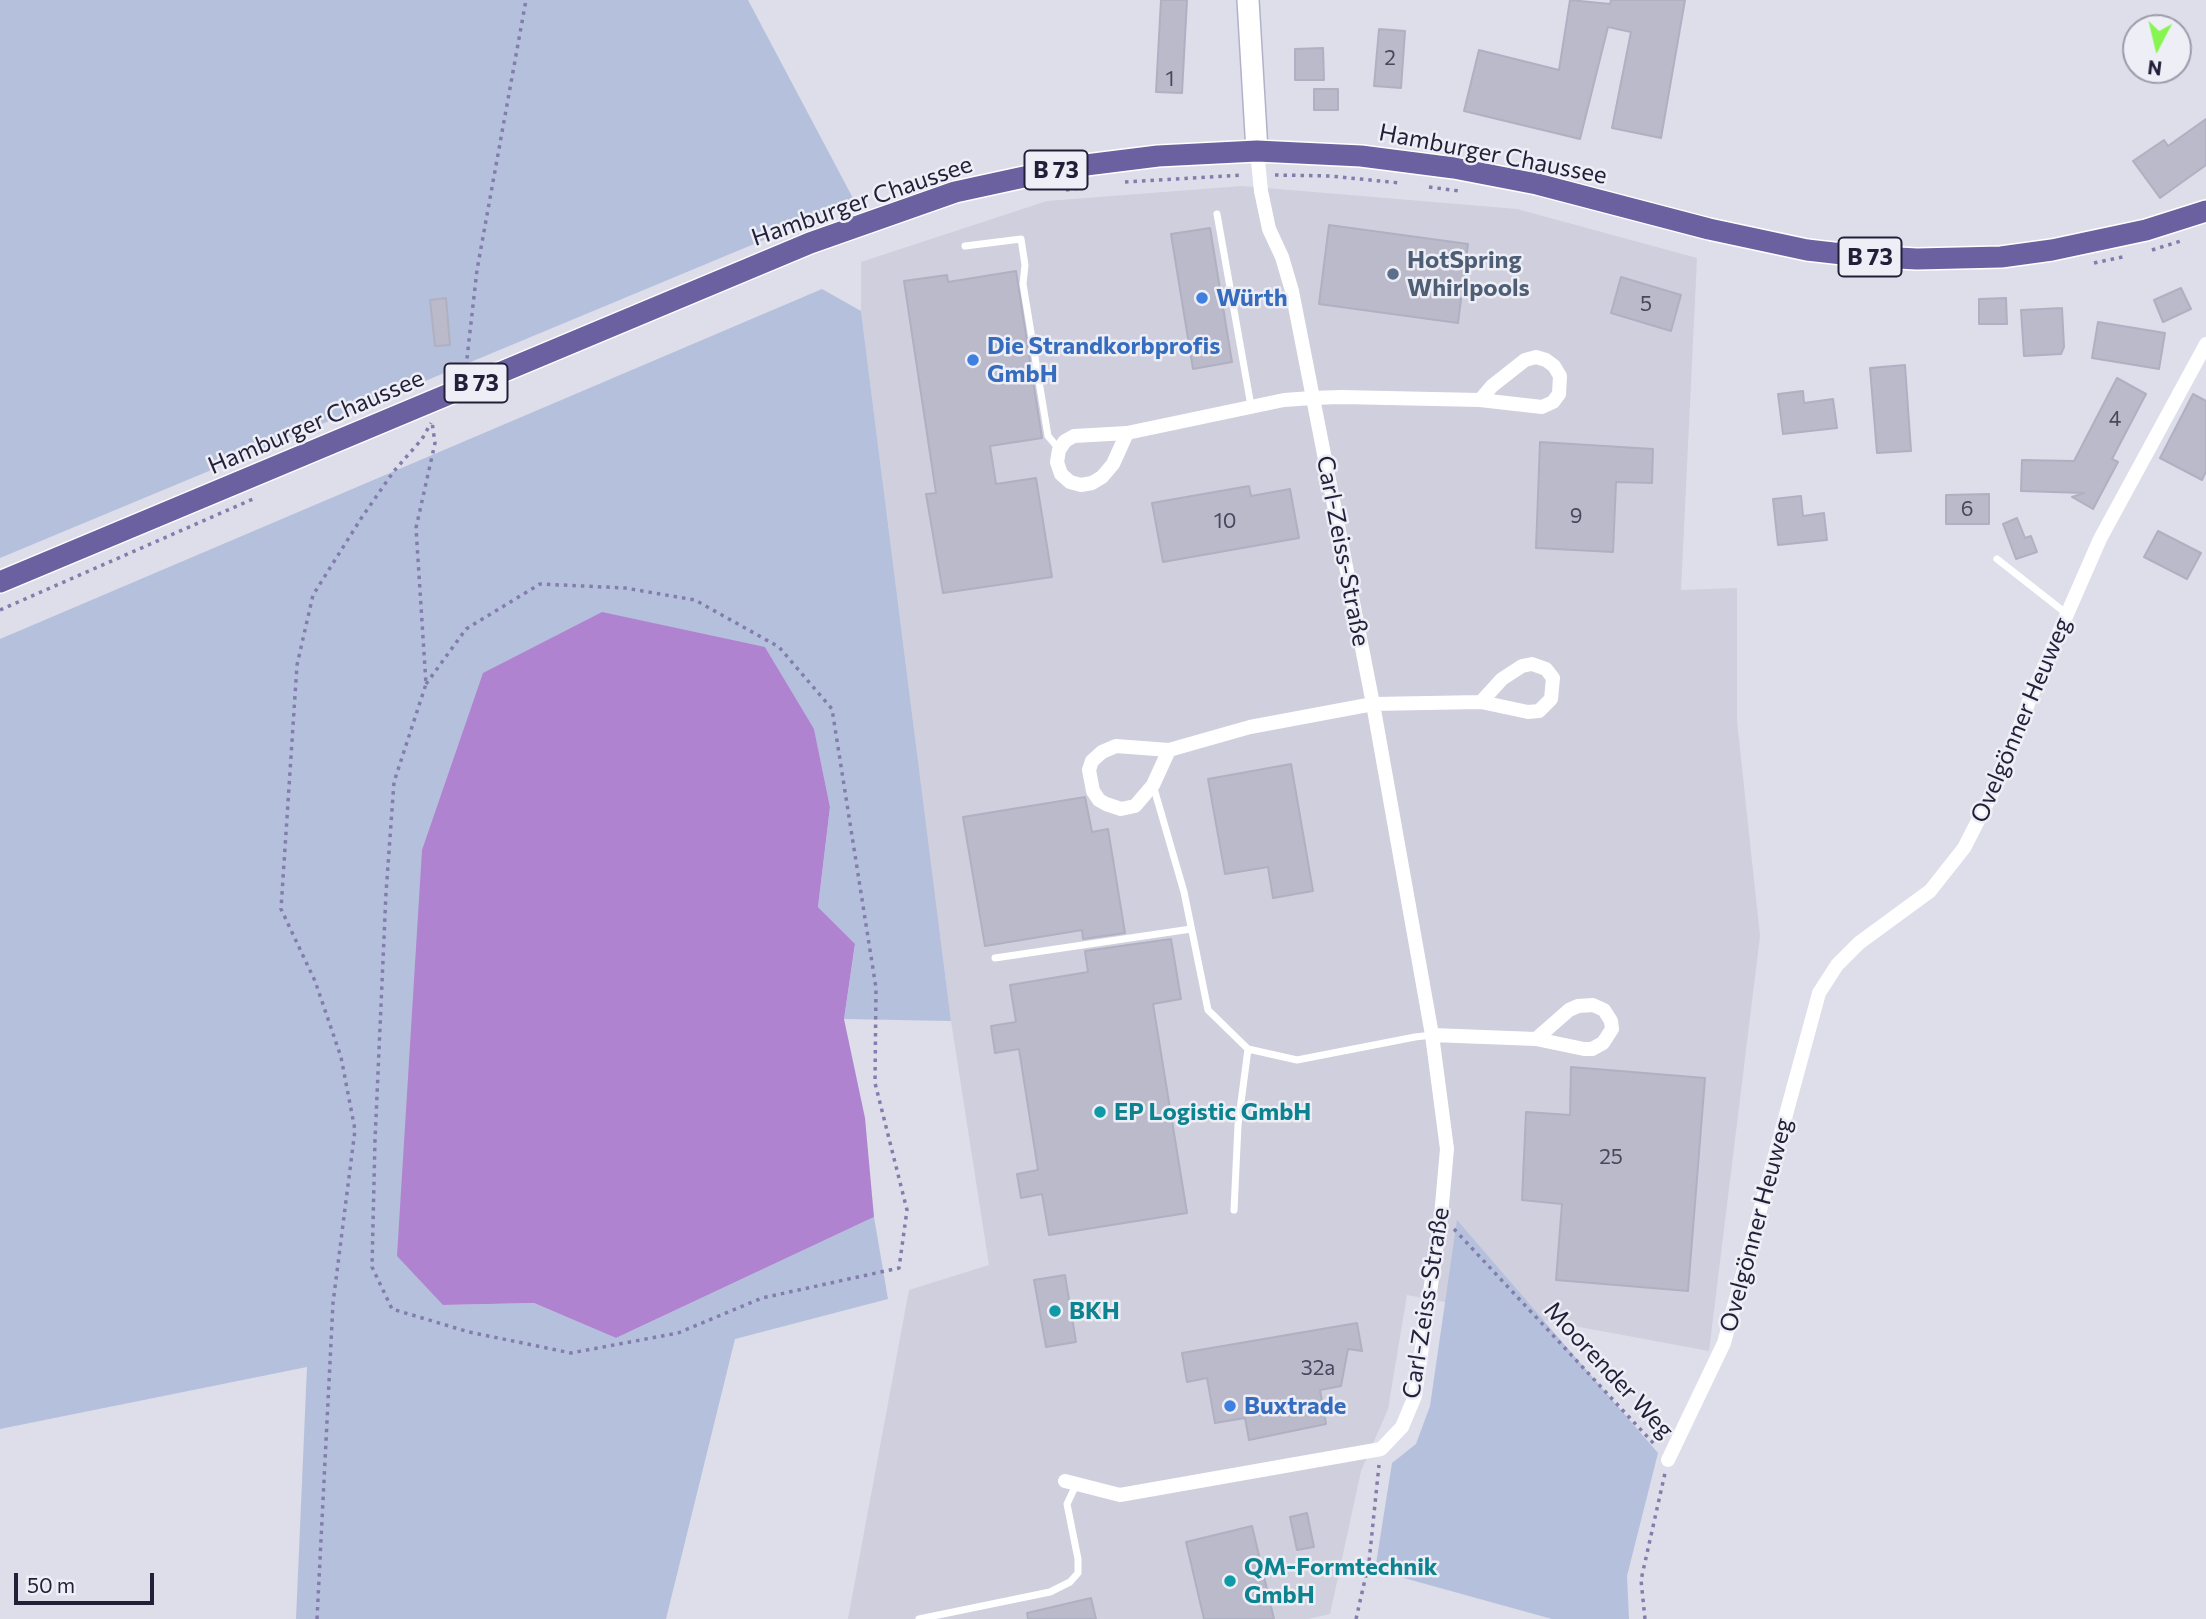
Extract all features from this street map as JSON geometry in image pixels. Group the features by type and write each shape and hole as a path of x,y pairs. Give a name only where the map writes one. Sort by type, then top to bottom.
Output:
{"main road":[{"name":"Hamburger Chaussee","path":"0,582 810,243 955,192 1070,167 1158,156 1257,151 1361,156 1454,168 1576,193 1756,240 1807,250 1860,256 2001,257 2052,250 2146,230 2206,211"}],"street":[{"path":"1248,0 1257,151"},
{"name":"Carl-Zeiss-Straße","path":"1257,151 1269,229 1293,291 1373,704 1432,1035 1447,1149 1441,1216 1415,1396 1402,1427 1381,1449"},
{"name":"Ovelgönner Heuweg","path":"1668,1460 1724,1343 1819,993 1837,965 1859,943 1930,891 1964,848 2002,774 2029,701 2100,538 2206,344"},
{"path":"1127,433 1113,464 1093,483 1081,485 1070,482 1061,474 1057,462 1059,450 1065,441 1074,436 1127,433 1284,400 1312,398 1480,400 1542,407 1553,402 1559,394 1560,376 1546,360 1525,360 1492,386 1480,400"},
{"path":"1169,750 1153,785 1135,806 1121,809 1099,800 1090,782 1089,770 1092,761 1102,752 1116,746 1169,750 1250,727 1373,704 1481,702 1528,712 1539,711 1551,699 1553,678 1546,669 1532,664 1522,666 1502,679 1481,702"},
{"path":"1432,1035 1536,1039 1592,1049 1603,1043 1608,1036 1612,1029 1611,1021 1604,1010 1593,1005 1578,1006 1569,1010 1536,1039"},
{"path":"1070,1483 1120,1495 1381,1449"}],"lane":[{"path":"1217,214 1251,407"},
{"path":"965,246 1021,239 1025,265 1023,284 1048,436 1059,450"},
{"path":"1997,559 2067,614"},
{"path":"1153,785 1184,892 1208,1010 1248,1049 1297,1060 1432,1035"},
{"path":"995,958 1191,929"},
{"path":"1234,1210 1238,1125 1248,1049"},
{"path":"919,1619 1049,1592 1070,1582 1077,1573 1078,1559 1067,1504 1070,1483"}],"path":[{"path":"463,388 477,270 526,0"},
{"path":"1114,183 1259,174 1330,176 1411,184"},
{"path":"1056,192 1091,186"},
{"path":"1424,186 1463,191"},
{"path":"2141,253 2186,239"},
{"path":"2091,264 2129,256"},
{"path":"317,1619 333,1303 355,1130 341,1057 315,981 281,909 297,665 313,595 362,517 394,471 422,439 432,421 419,427"},
{"path":"426,684 466,629 540,584 625,587 695,600 779,647 832,709 876,988 875,1083 907,1210 899,1268 762,1298 678,1333 571,1353 469,1332 392,1308 372,1267 386,892 394,782 426,684 416,528 435,443"},
{"path":"0,610 256,498"},
{"name":"Moorender Weg","path":"1441,1216 1668,1460 1641,1580 1646,1619"},
{"path":"1356,1619 1369,1562 1381,1449"}],"shaded area":[{"path":"0,0 748,0 855,202 0,558"},
{"path":"1242,186 1517,209 1697,258 1681,590 1737,588 1737,721 1760,936 1709,1351 1407,1295 1388,1409 1361,1471 1330,1614 1308,1619 848,1619 909,1290 989,1265 951,1021 861,311 861,262 1047,201"},
{"path":"822,289 861,311 951,1021 844,1019 855,945 818,907 830,807 814,730 765,647 443,1305 534,1303 616,1338 874,1217 888,1299 735,1339 666,1619 296,1619 307,1367 0,1429 0,639"},
{"path":"602,612 765,647 814,729 830,807 818,907 855,944 844,1019 865,1118 874,1217 616,1338 534,1303 443,1305 397,1256 422,850 483,673"},
{"path":"1457,1220 1658,1453 1627,1576 1629,1619 1552,1619 1375,1570 1392,1463 1416,1444 1430,1406"}],"building":[{"path":"1161,0 1187,0 1182,93 1156,92"},
{"path":"1570,0 1610,4 1611,0 1685,0 1661,138 1612,128 1631,32 1608,27 1580,139 1464,111 1479,50 1559,70"},
{"path":"1379,29 1405,31 1401,88 1374,86"},
{"path":"1323,48 1324,80 1295,80 1295,49"},
{"path":"1314,89 1338,89 1338,110 1314,110"},
{"path":"2206,119 2206,165 2160,198 2133,161 2164,140 2168,146"},
{"name":"HotSpring Whirlpools","path":"1329,225 1468,244 1458,323 1319,304"},
{"name":"Würth","path":"1210,228 1232,362 1193,369 1171,234"},
{"name":"Die Strandkorbprofis GmbH","path":"1016,271 1042,438 990,446 996,484 1036,478 1052,577 943,593 926,494 936,493 904,281 947,275 948,282"},
{"path":"1621,277 1681,295 1671,331 1611,313"},
{"path":"2181,288 2191,309 2163,322 2154,300"},
{"path":"446,298 450,345 435,346 430,300"},
{"path":"2006,298 2007,324 1979,324 1979,299"},
{"path":"2062,308 2064,347 2061,354 2024,356 2021,310"},
{"path":"2098,322 2165,333 2159,369 2092,358"},
{"path":"1905,365 1911,451 1877,453 1870,368"},
{"path":"2117,378 2146,394 2112,459 2118,462 2093,509 2072,497 2084,493 2021,491 2022,460 2074,461"},
{"path":"1803,391 1804,403 1833,399 1837,428 1783,434 1778,394"},
{"path":"2193,394 2206,401 2206,471 2202,480 2160,458"},
{"path":"1540,442 1653,449 1652,483 1616,482 1613,552 1536,548"},
{"path":"1249,486 1251,496 1290,489 1299,538 1163,562 1152,503"},
{"path":"1989,494 1989,524 1946,524 1946,495"},
{"path":"1801,496 1803,516 1824,513 1827,540 1778,545 1773,499"},
{"path":"2017,518 2025,538 2031,536 2037,552 2016,559 2003,524"},
{"path":"2158,531 2201,553 2187,579 2144,557"},
{"path":"1291,764 1313,891 1273,898 1268,867 1225,874 1208,779"},
{"path":"1085,797 1092,832 1108,829 1125,933 1083,939 1082,930 985,946 963,817"},
{"name":"EP Logistic GmbH","path":"1171,939 1181,999 1153,1004 1187,1213 1049,1235 1042,1194 1021,1198 1017,1174 1038,1170 1019,1049 995,1053 991,1026 1016,1022 1010,985 1088,972 1085,951"},
{"path":"1571,1067 1705,1078 1688,1291 1556,1280 1562,1204 1522,1200 1526,1112 1570,1115"},
{"name":"BKH","path":"1065,1275 1076,1342 1046,1347 1034,1280"},
{"path":"1357,1323 1362,1351 1348,1349 1341,1386 1320,1390 1326,1424 1249,1440 1245,1418 1215,1423 1207,1378 1187,1382 1182,1353"},
{"path":"1307,1513 1314,1547 1297,1550 1290,1517"},
{"name":"QM-Formtechnik GmbH","path":"1252,1526 1274,1619 1204,1619 1186,1542"},
{"path":"1091,1598 1096,1619 1028,1619 1027,1613"}],"place":[{"name":"HotSpring Whirlpools","path":"1393,274"},
{"name":"Würth","path":"1202,298"},
{"name":"Die Strandkorbprofis GmbH","path":"973,360"},
{"name":"EP Logistic GmbH","path":"1100,1112"},
{"name":"BKH","path":"1055,1311"},
{"name":"Buxtrade","path":"1230,1406"},
{"name":"QM-Formtechnik GmbH","path":"1230,1581"}]}
